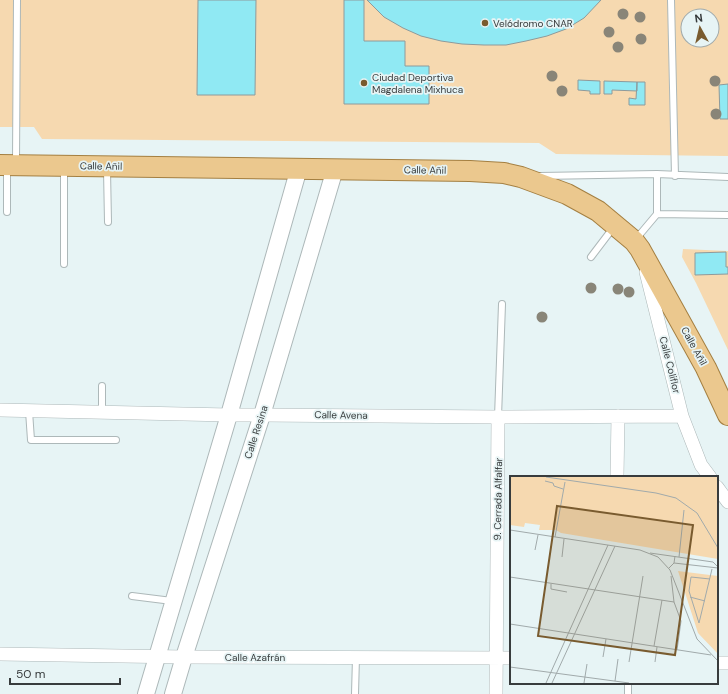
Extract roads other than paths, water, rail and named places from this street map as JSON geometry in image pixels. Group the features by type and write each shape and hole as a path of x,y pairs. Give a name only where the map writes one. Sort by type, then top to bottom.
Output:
{"main road":[{"name":"Calle Añil","path":"8,165 470,171 504,173 521,176 567,194 598,211 637,245 706,368 728,415"}],"street":[{"path":"146,694 229,415 299,168"},
{"name":"Calle Resina","path":"173,694 262,415 335,169"},
{"name":"Calle Coliflor","path":"637,245 682,416 701,465 709,476"},
{"name":"Calle Avena","path":"0,410 229,415 498,417 682,416"},
{"path":"617,476 618,416"},
{"name":"9. Cerrada Alfalfar","path":"496,694 498,417"},
{"path":"718,488 728,502"},
{"name":"Calle Azafrán","path":"0,654 184,657 510,658"}],"lane":[{"path":"7,212 8,165 17,0"},
{"path":"671,0 675,176"},
{"path":"64,166 64,264"},
{"path":"107,166 108,222"},
{"path":"637,245 657,214 657,174"},
{"path":"521,176 657,174 675,176 728,177"},
{"path":"657,214 728,215"},
{"path":"591,257 615,225"},
{"name":"9. Cerrada Alfalfar","path":"498,417 502,304"},
{"path":"102,386 102,412"},
{"path":"29,410 31,440 116,440"},
{"path":"132,596 174,601"},
{"path":"356,657 356,694"}],"place":[{"name":"Velódromo CNAR","path":"485,23"},
{"name":"Ciudad Deportiva Magdalena Mixhuca","path":"364,83"}]}
